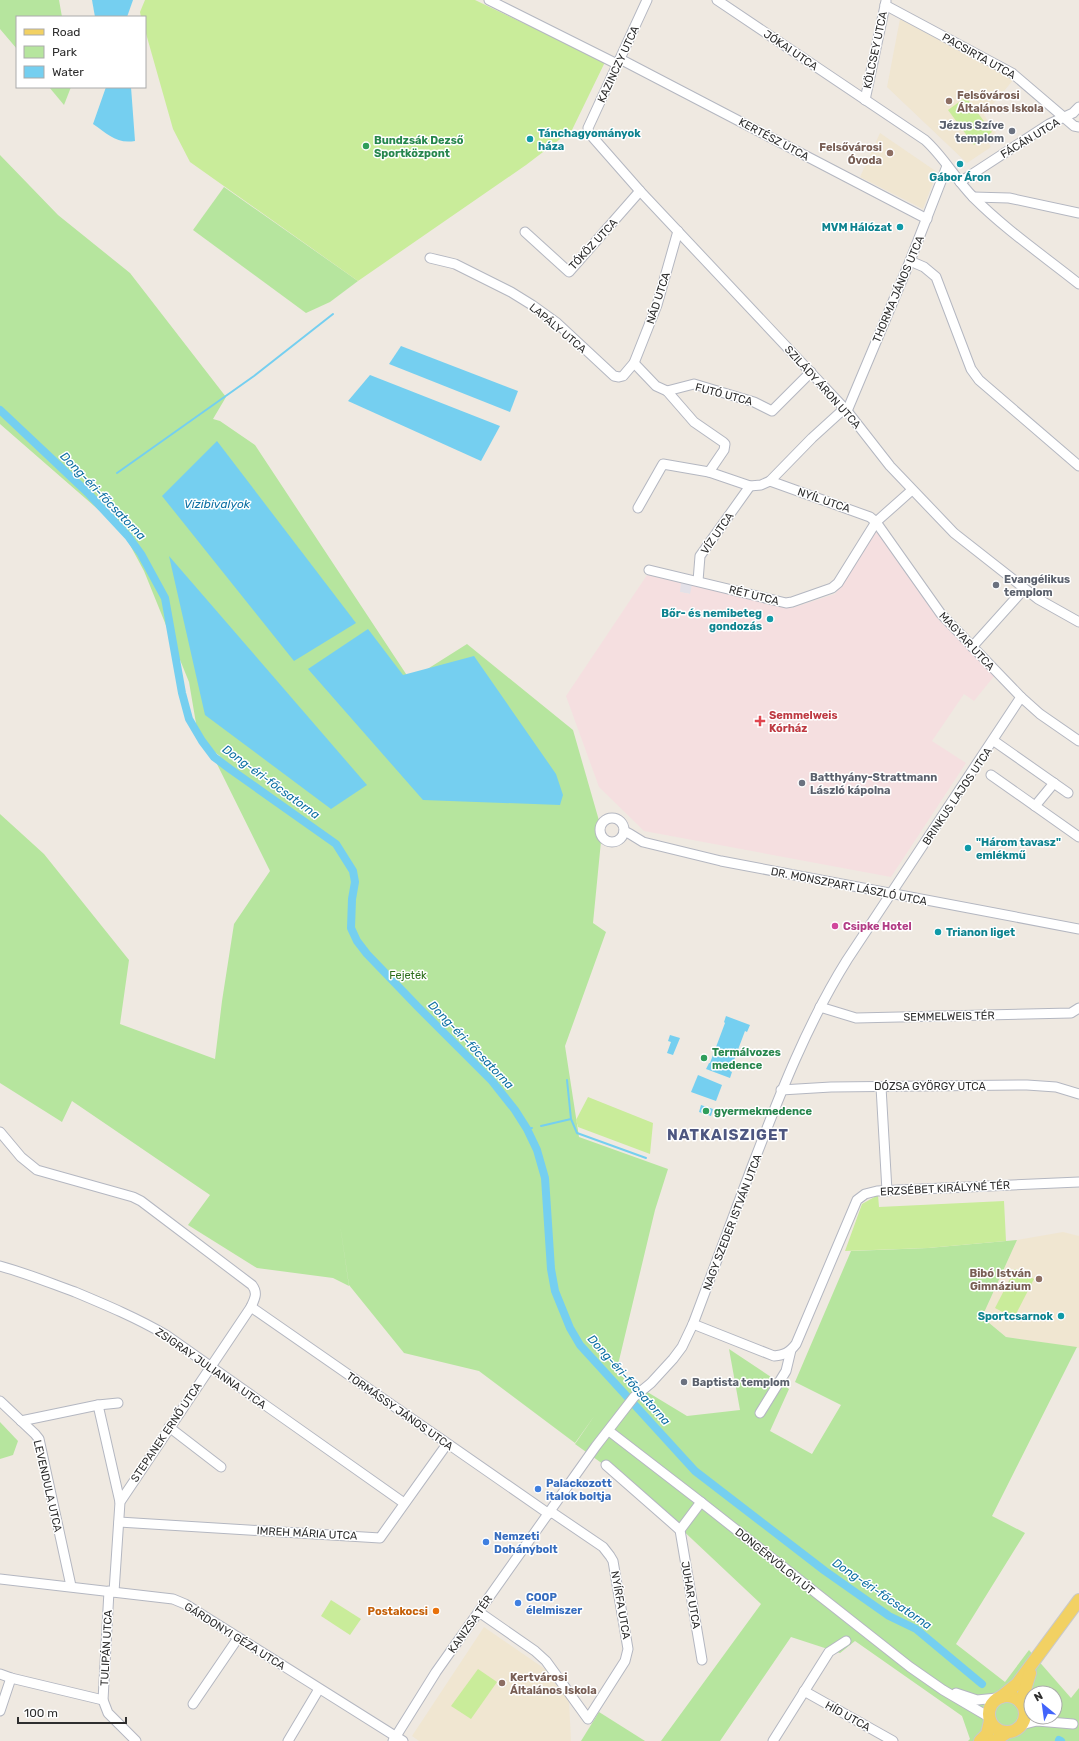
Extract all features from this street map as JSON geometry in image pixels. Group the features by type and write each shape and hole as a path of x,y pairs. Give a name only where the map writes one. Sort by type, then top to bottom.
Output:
{"main road":[{"path":"980,1741 987,1734 989,1708 1017,1684 1034,1660 1075,1613 1079,1600"},
{"path":"1029,1685 1034,1660"},
{"path":"999,1698 1010,1696 1023,1705"},
{"path":"989,1719 999,1731 1008,1732"},
{"path":"994,1741 1008,1732 1015,1730 1021,1725 1023,1720"}],"street":[{"name":"KERTÉSZ UTCA","path":"489,0 619,61 927,219"},
{"name":"KAZINCZY UTCA","path":"588,128 648,0"},
{"name":"JÓKAI UTCA","path":"717,0 925,140 973,198 1005,226 1079,284"},
{"name":"KÖLCSEY UTCA","path":"865,100 885,3"},
{"name":"PACSIRTA UTCA","path":"885,3 1012,73 1074,126 1079,127"},
{"name":"FÁCÁN UTCA","path":"960,182 1049,124 1065,118 1073,113 1079,107"},
{"name":"SZILÁDY ÁRON UTCA","path":"588,128 589,133 640,191 846,409 890,466 912,490 962,540 1038,599 1079,622"},
{"name":"THORMA JÁNOS UTCA","path":"846,409 910,261 947,166"},
{"name":"TÓKÖZ UTCA","path":"525,232 569,272 640,191"},
{"path":"973,198 1009,198 1079,213"},
{"name":"NÁD UTCA","path":"634,363 657,305 678,231"},
{"name":"LAPÁLY UTCA","path":"430,258 455,264 511,292 532,305 557,324 614,376 623,376 634,363"},
{"path":"910,261 924,267 936,277 971,369 978,380 1079,466"},
{"path":"634,363 656,386 667,390 694,422 724,444 724,450 709,472"},
{"name":"FUTÓ UTCA","path":"667,390 694,384 754,402 772,411 811,372"},
{"path":"638,508 663,464 709,472 750,486 761,485 770,481 815,435 846,409"},
{"name":"NYÍL UTCA","path":"770,481 866,515 876,522"},
{"name":"VÍZ UTCA","path":"698,581 700,556 750,486"},
{"path":"876,522 912,490"},
{"name":"RÉT UTCA","path":"698,581 786,603 832,588 838,583 876,522"},
{"name":"MAGYAR UTCA","path":"876,522 941,614 1021,697 1040,714 1079,741"},
{"path":"649,570 698,581"},
{"path":"972,647 1024,589"},
{"name":"BRINKUS LAJOS UTCA","path":"891,894 994,741 1021,697"},
{"path":"994,741 1068,793"},
{"path":"991,774 1079,837"},
{"path":"1035,806 1054,783"},
{"name":"DR. MONSZPART LÁSZLÓ UTCA","path":"624,831 643,842 679,852 742,866 1079,929"},
{"name":"NAGY SZEDER ISTVÁN UTCA","path":"609,1431 634,1397 651,1383 682,1347 694,1324 781,1090 833,982 891,894"},
{"name":"SEMMELWEIS TÉR","path":"820,1007 856,1018 1071,1013 1079,1008"},
{"name":"DÓZSA GYÖRGY UTCA","path":"781,1090 831,1087 1027,1085 1056,1086 1079,1094"},
{"path":"881,1087 887,1191"},
{"path":"0,1132 26,1162 37,1170 133,1197 148,1205 252,1285 256,1291 256,1297 251,1307"},
{"name":"ERZSÉBET KIRÁLYNÉ TÉR","path":"760,1413 786,1371 791,1350 857,1200 865,1194 887,1191 1079,1182"},
{"name":"ZSIGRAY JULIANNA UTCA","path":"0,1266 28,1274 115,1308 166,1335 404,1503"},
{"name":"STEPANEK ERNŐ UTCA","path":"120,1502 251,1307"},
{"name":"TORMÁSSY JÁNOS UTCA","path":"251,1307 447,1444 550,1513"},
{"path":"694,1324 774,1356 784,1355 791,1350"},
{"name":"LEVENDULA UTCA","path":"0,1401 39,1439 71,1586"},
{"path":"21,1421 98,1405 118,1403"},
{"path":"98,1405 120,1502 119,1522"},
{"path":"169,1427 221,1467"},
{"path":"550,1513 609,1431"},
{"name":"DONGÉRVÖLGYI ÚT","path":"609,1431 876,1641 943,1690"},
{"name":"IMREH MÁRIA UTCA","path":"119,1522 380,1538 447,1444"},
{"path":"606,1465 680,1530 701,1502"},
{"name":"KANIZSA TÉR","path":"397,1739 436,1672 550,1513"},
{"name":"NYÍRFA UTCA","path":"479,1612 535,1651 546,1661 588,1719 625,1661 628,1649 613,1561 603,1547 550,1513"},
{"name":"TULIPÁN UTCA","path":"119,1522 111,1591 103,1700 108,1713 136,1741"},
{"name":"JUHAR UTCA","path":"680,1530 702,1660"},
{"name":"GÁRDONYI GÉZA UTCA","path":"0,1579 71,1586 172,1599 185,1604 397,1739"},
{"path":"193,1704 238,1638"},
{"path":"773,1741 830,1652 846,1641"},
{"path":"0,1674 103,1700"},
{"path":"0,1711 11,1678"},
{"path":"288,1741 319,1689"},
{"path":"943,1690 977,1700 999,1698"},
{"path":"943,1690 989,1719"},
{"name":"HÍD UTCA","path":"804,1691 893,1741"},
{"path":"1021,1725 1037,1721 1076,1725"},
{"path":"1063,1721 1076,1725"}],"shaded area":[{"name":"Felsővárosi Általános Iskola","path":"900,19 1014,79 984,115 996,133 986,139 991,147 967,163 887,87"},
{"name":"Felsővárosi Óvoda","path":"880,133 937,172 923,209 860,177"},
{"name":"Semmelweis Kórház","path":"876,531 938,619 995,675 974,701 964,694 932,741 966,763 891,877 644,831 599,787 566,696 647,575 681,583 680,592 690,594 692,585 792,608 835,594"},
{"path":"681,583 692,585 691,594 679,592"},
{"name":"Bibó István Gimnázium","path":"1063,1232 1079,1236 1079,1348 1006,1337 982,1317 1017,1240"},
{"name":"Kertvárosi Általános Iskola","path":"484,1627 545,1669 569,1701 571,1741 419,1741 412,1736"}],"green space":[{"path":"0,0 59,0 62,16 16,16 16,48 0,29"},
{"name":"Bundzsák Dezső Sportközpont","path":"145,0 475,0 605,62 572,130 526,165 358,281 190,162 173,129 146,34 146,16 141,16 140,12"},
{"path":"50,88 71,88 64,105"},
{"path":"966,97 992,132 974,145 948,110"},
{"name":"Fejeték","path":"0,155 58,215 130,273 226,397 213,419 220,421 255,445 410,680 467,644 573,730 602,831 593,923 606,932 565,1046 579,1137 668,1169 655,1210 616,1373 687,1416 740,1410 729,1349 789,1389 770,1431 812,1454 841,1405 795,1382 851,1251 928,1248 1017,1240 982,1317 1006,1337 1077,1347 992,1516 1025,1533 956,1644 1005,1682 1029,1650 1060,1685 1023,1685 1023,1725 1063,1725 1063,1689 1071,1698 1079,1688 1079,1741 968,1741 970,1739 962,1716 855,1641 840,1653 791,1637 720,1741 661,1741 761,1604 642,1492 575,1444 595,1415 575,1443 479,1371 404,1353 349,1285 339,1218 349,1286 333,1278 257,1268 188,1225 210,1195 72,1101 62,1122 0,1083 0,814 44,854 129,960 120,1024 215,1059 234,924 270,871 217,764 220,756 199,741 189,682 144,571 109,506 101,512 0,424"},
{"path":"224,187 358,281 330,302 306,313 193,230"},
{"path":"588,1097 653,1123 650,1154 578,1127 576,1120"},
{"path":"878,1195 879,1207 1004,1201 1006,1241 928,1248 845,1251 862,1204"},
{"path":"1015,1269 1034,1279 1014,1318 995,1308"},
{"path":"0,1422 18,1441 13,1455 0,1459"},
{"path":"331,1600 361,1619 350,1635 321,1616"},
{"path":"478,1669 497,1682 471,1719 451,1706"},
{"path":"599,1712 645,1741 581,1741"}],"water":[{"path":"92,0 133,0 127,16 95,16"},
{"path":"106,88 131,88 135,141 128,142 117,140 93,124"},
{"path":"401,346 518,391 510,412 389,364"},
{"path":"370,375 500,426 481,461 348,401"},
{"name":"Vízibivalyok","path":"217,441 356,623 294,661 162,496"},
{"path":"169,556 367,785 331,809 205,715"},
{"path":"368,629 403,675 474,656 556,774 563,795 560,805 423,800 308,669"},
{"path":"726,1016 750,1025 747,1032 745,1031 730,1071 732,1072 730,1078 706,1069 710,1063 725,1023"},
{"path":"670,1035 680,1038 673,1055 667,1053 671,1042 668,1041"},
{"path":"698,1075 722,1085 716,1101 691,1092"},
{"name":"gyermekmedence","path":"701,1105 713,1109 711,1116 699,1112"}],"waterway":[{"path":"117,473 254,376 333,314"},
{"name":"Dong-éri-főcsatorna","path":"0,410 87,492 128,536 141,554 165,598 182,693 189,719 202,741 214,757 336,844 353,871 355,882 352,899 351,928 357,941 367,954 418,1007 492,1081 515,1110 527,1129 537,1150 545,1178 551,1269 555,1291 570,1328 580,1345 695,1471 825,1571 889,1616 916,1629 982,1684"},
{"path":"567,1080 571,1119"},
{"path":"541,1126 571,1119 577,1133 646,1158"},
{"name":"Dong-éri-főcsatorna","path":"527,1129 532,1128"}],"place":[{"name":"Felsővárosi Általános Iskola","path":"949,101"},
{"name":"Jézus Szíve templom","path":"1012,131"},
{"name":"Tánchagyományok háza","path":"530,139"},
{"name":"Bundzsák Dezső Sportközpont","path":"366,146"},
{"name":"Felsővárosi Óvoda","path":"890,153"},
{"name":"Gábor Áron","path":"960,164"},
{"name":"MVM Hálózat","path":"900,227"},
{"name":"Evangélikus templom","path":"996,585"},
{"name":"Bőr- és nemibeteg gondozás","path":"770,619"},
{"name":"Semmelweis Kórház","path":"760,721"},
{"name":"Batthyány-Strattmann László kápolna","path":"802,783"},
{"name":"\"Három tavasz\" emlékmű","path":"968,848"},
{"name":"Csipke Hotel","path":"835,926"},
{"name":"Trianon liget","path":"938,932"},
{"name":"Termálvozes medence","path":"704,1058"},
{"name":"gyermekmedence","path":"706,1111"},
{"name":"Bibó István Gimnázium","path":"1039,1279"},
{"name":"Sportcsarnok","path":"1061,1316"},
{"name":"Baptista templom","path":"684,1382"},
{"name":"Palackozott italok boltja","path":"538,1489"},
{"name":"Nemzeti Dohánybolt","path":"486,1542"},
{"name":"COOP élelmiszer","path":"518,1603"},
{"name":"Postakocsi","path":"436,1611"},
{"name":"Kertvárosi Általános Iskola","path":"502,1683"}],"district":[{"name":"NATKAISZIGET","path":"728,1135"}]}
